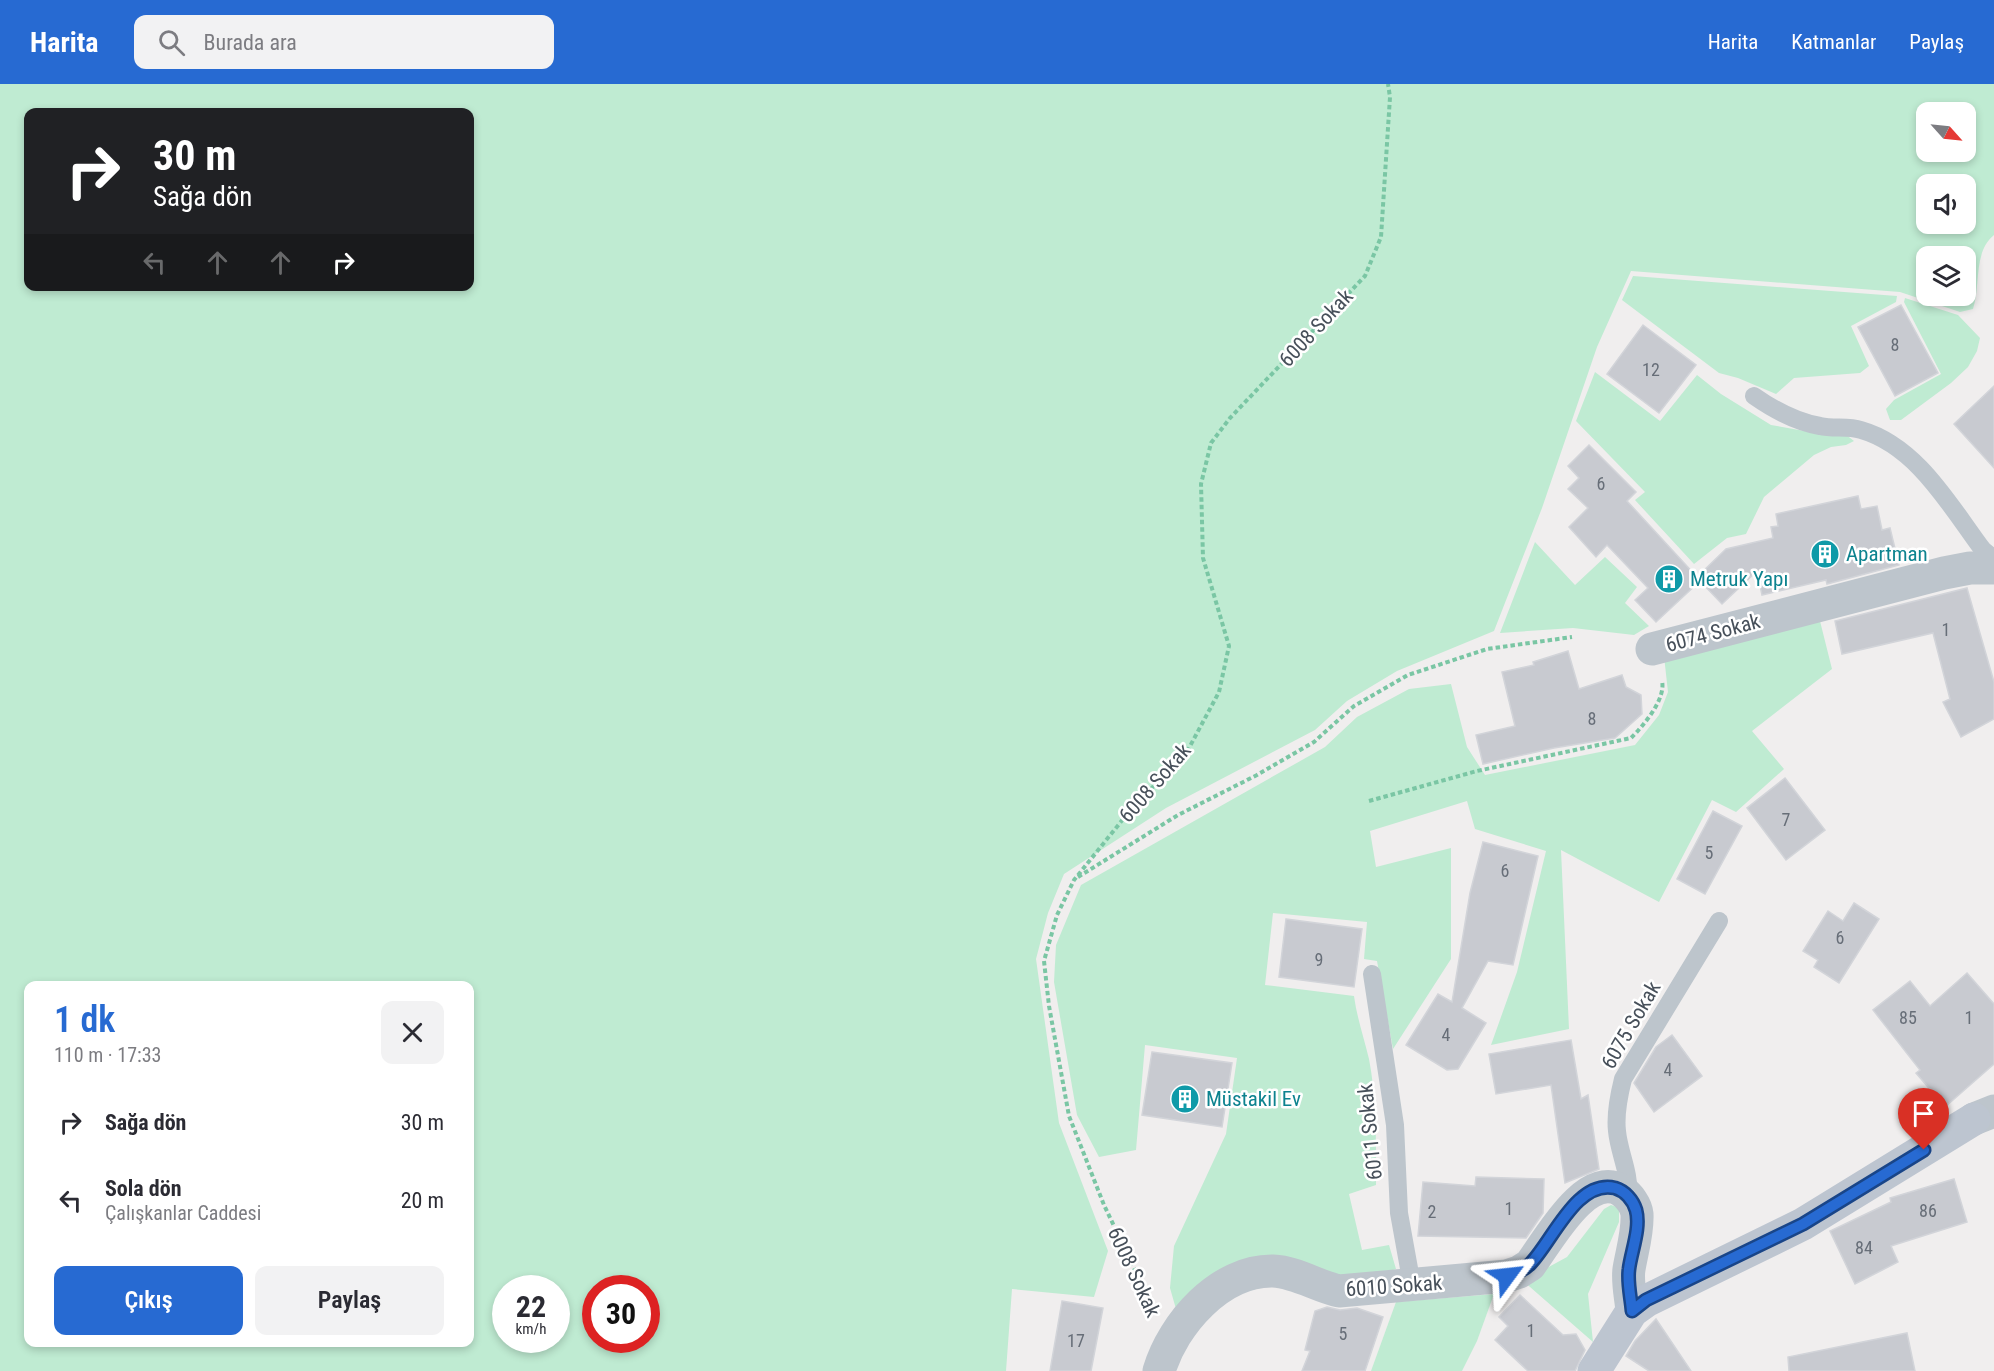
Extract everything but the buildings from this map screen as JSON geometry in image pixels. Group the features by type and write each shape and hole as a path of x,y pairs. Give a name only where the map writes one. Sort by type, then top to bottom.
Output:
{"street":[{"name":"6074 Sokak","path":"1652,649 1944,573 1970,568 1994,568"},
{"path":"1594,1371 1632,1311 1646,1300 1803,1224 1984,1115"},
{"name":"6010 Sokak","path":"1161,1367 1171,1343 1197,1308 1232,1282 1252,1274 1276,1271 1319,1286 1339,1290 1507,1276 1530,1265 1558,1226 1590,1191 1603,1186 1618,1189 1629,1196"},
{"path":"1629,1196 1637,1211 1629,1271 1632,1311"}],"lane":[{"path":"1754,396 1792,418 1821,427 1860,429 1881,438 1904,453 1922,469 1983,550 1994,559"},
{"name":"6075 Sokak","path":"1629,1196 1628,1170 1617,1130 1618,1101 1623,1079 1719,921"},
{"name":"6011 Sokak","path":"1372,974 1395,1125 1399,1213 1412,1285"}],"path":[{"name":"6008 Sokak","path":"1161,1367 1161,1332 1155,1312 1104,1205 1069,1116 1051,1017 1044,961 1057,915 1074,880 1124,819 1189,748 1219,692 1229,646 1203,558 1201,484 1211,443 1230,418 1365,276 1381,237 1390,97 1388,84"},
{"path":"1074,880 1178,815 1257,775 1314,742 1354,706 1407,675 1487,649 1572,637"},
{"name":"6074 Sokak","path":"1369,801 1477,771 1632,738 1659,699 1663,687 1659,666 1652,649"}],"green space":[{"path":"0,84 1994,84 1994,235 1983,250 1976,292 1976,246 1916,246 1916,297 1900,292 1631,271 1597,347 1542,508 1494,631 1397,671 1347,701 1315,730 1166,808 1064,874 1048,913 1036,959 1059,1123 1108,1251 1094,1297 1012,1289 1006,1371 0,1371"},
{"path":"1633,276 1897,296 1896,302 1851,326 1869,366 1860,373 1794,378 1776,394 1738,378 1719,373 1622,300"},
{"path":"1905,298 1916,302 1916,306 1930,306 1958,315 1980,338 1977,351 1968,367 1951,383 1901,420 1890,420 1886,409 1894,400 1941,374 1904,302"},
{"path":"1942,306 1974,306 1973,309 1960,312"},
{"path":"1595,372 1660,421 1697,375 1721,394 1771,425 1827,435 1845,434 1854,441 1846,445 1831,447 1814,455 1764,497 1746,534 1727,538 1694,564 1635,500 1645,492 1576,421"},
{"path":"1535,542 1575,585 1605,557 1637,587 1625,603 1649,626 1634,635 1573,628 1500,633"},
{"path":"1819,617 1832,669 1752,731 1784,769 1736,812 1712,800 1659,902 1561,850 1569,1029 1491,1045 1517,972 1546,851 1475,829 1467,801 1370,831 1376,867 1451,848 1451,959 1393,1049 1377,961 1364,959 1367,922 1273,913 1265,985 1354,996 1369,1059 1373,1090 1376,1185 1349,1194 1362,1250 1389,1245 1396,1269 1352,1283 1320,1273 1176,1309 1170,1288 1174,1246 1226,1134 1237,1058 1145,1045 1136,1150 1099,1157 1077,1115 1054,982 1056,945 1081,885 1325,747 1357,717 1409,689 1451,684 1467,747 1485,775 1635,745 1659,715 1668,692 1664,656"},
{"path":"1611,1205 1619,1208 1619,1222 1588,1294 1593,1342 1523,1281 1567,1257 1604,1209"},
{"path":"1494,1294 1477,1341 1462,1371 1371,1371 1396,1302"}],"place":[{"name":"Apartman","path":"1825,554"},
{"name":"Metruk Yapı","path":"1669,579"},
{"name":"Müstakil Ev","path":"1185,1099"}],"route":[{"path":"1507,1276 1530,1265 1558,1226 1590,1191 1603,1186 1618,1189 1629,1196 1637,1211 1629,1271 1632,1311 1646,1300 1688,1282 1803,1224 1924,1150"}]}
